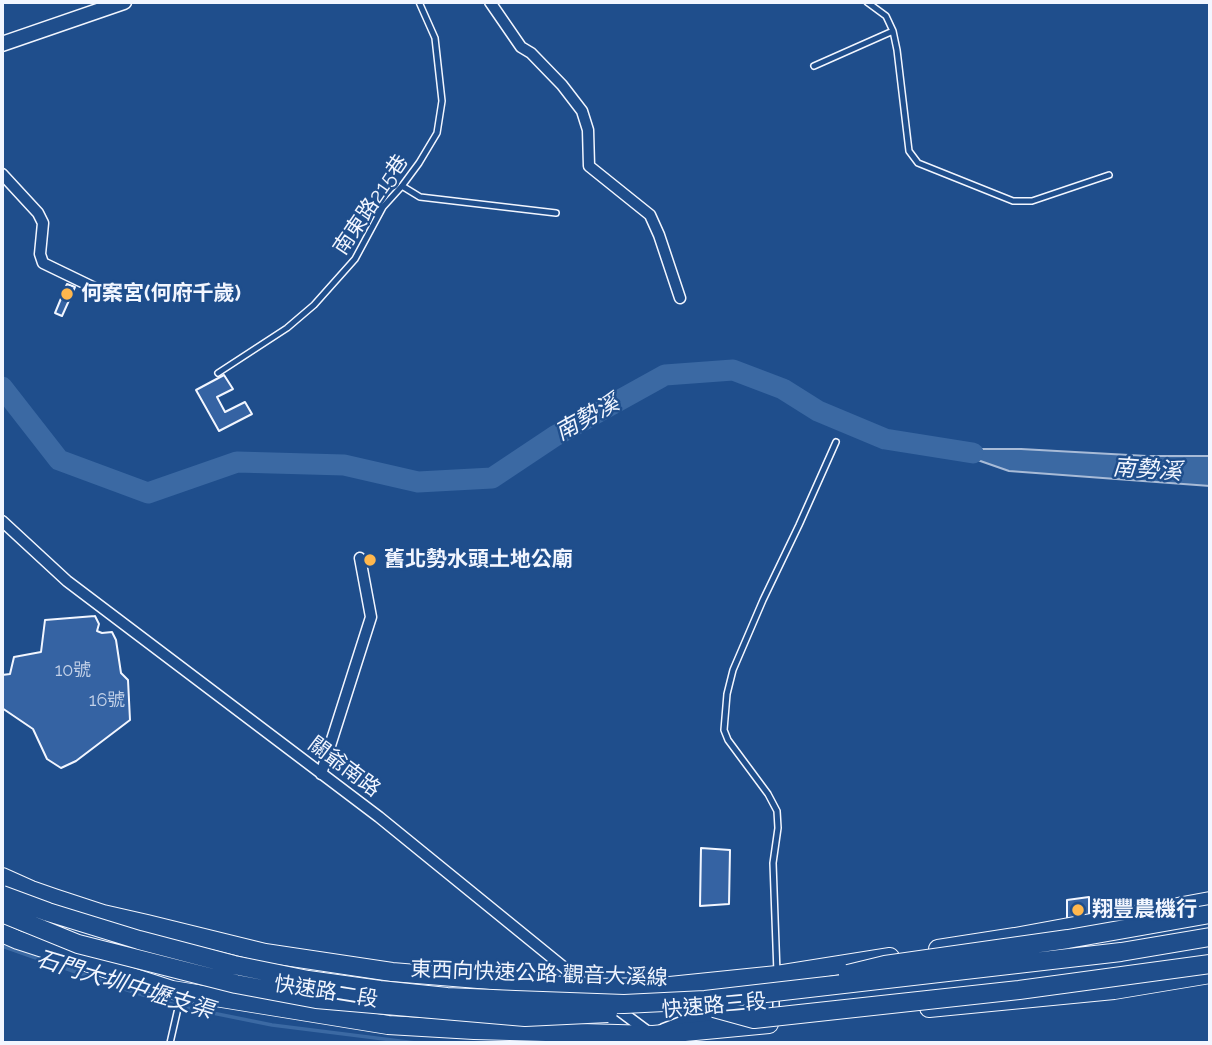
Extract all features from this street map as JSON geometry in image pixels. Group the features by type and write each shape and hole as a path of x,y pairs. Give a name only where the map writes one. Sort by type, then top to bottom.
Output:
{"main road":[{"name":"快速路二段","path":"2,877 31,890 103,914 265,953 392,972 589,988"},
{"name":"東西向快速公路 觀音大溪線","path":"2,895 139,940 307,981 447,997 624,1004 705,1000 777,983 1121,952 1210,937"},
{"name":"快速路三段","path":"589,988 660,987 734,979 777,983 1210,901"},
{"name":"東西向快速公路 觀音大溪線","path":"2,913 78,944 236,984 316,999 525,1017 714,1008 1117,962 1210,948"},
{"path":"777,983 1068,939 1210,914"},
{"name":"快速路二段","path":"2,933 182,992 388,1025 658,1039"},
{"path":"714,1008 754,1020 1019,990 1210,964"},
{"name":"快速路三段","path":"658,1039 776,1017 1114,990 1210,974"}],"street":[{"path":"2,44 124,2"},
{"path":"490,2 521,47 531,53 562,85 582,111 588,130 589,166 650,215 680,298"},
{"path":"2,174 38,213 43,223 40,254 43,263 105,293"},
{"name":"關爺南路","path":"2,521 67,581 379,817 589,988 658,1039"},
{"path":"321,774 372,617 360,558"},
{"path":"1104,919 1114,990"},
{"name":"快速路三段","path":"777,983 1108,944 1210,926"},
{"name":"快速路三段","path":"776,1017 1210,956"}],"lane":[{"name":"南東路215巷","path":"218,373 287,328 314,305 355,259 383,207 419,163 437,133 442,101 435,38 419,2"},
{"path":"867,2 886,16 892,31 897,50 909,151 918,163 1013,201 1032,201 1109,175"},
{"path":"814,66 892,31"},
{"path":"402,186 420,197 556,213"},
{"path":"776,1017 773,863 778,828 776,811 768,794 728,740 724,730 727,694 733,670 753,623 836,442"},
{"path":"170,1043 182,992"}],"water":[{"path":"946,449 1210,456 1210,486 1009,471"}],"building":[{"name":"何案宮(何府千歲)","path":"67,284 75,287 62,316 55,313"},
{"path":"224,375 233,389 217,397 225,412 245,402 252,414 219,431 196,390"},
{"path":"95,616 99,624 97,631 112,632 116,640 121,673 128,680 130,720 76,761 61,768 47,759 33,729 2,708 2,675 10,674 14,657 41,652 45,620"},
{"path":"701,848 730,850 729,904 700,906"},
{"name":"翔豐農機行","path":"1089,897 1089,920 1067,923 1067,900"}],"waterway":[{"name":"南勢溪","path":"2,387 59,460 148,493 237,462 344,465 418,482 492,478 555,436 665,375 733,370 783,389 818,411 885,439 973,453"},
{"name":"石門大圳中壢支渠","path":"2,946 178,1006 272,1025 416,1043"}],"place":[{"name":"何案宮(何府千歲)","path":"67,294"},
{"name":"舊北勢水頭土地公廟","path":"370,560"},
{"name":"翔豐農機行","path":"1078,910"}]}
